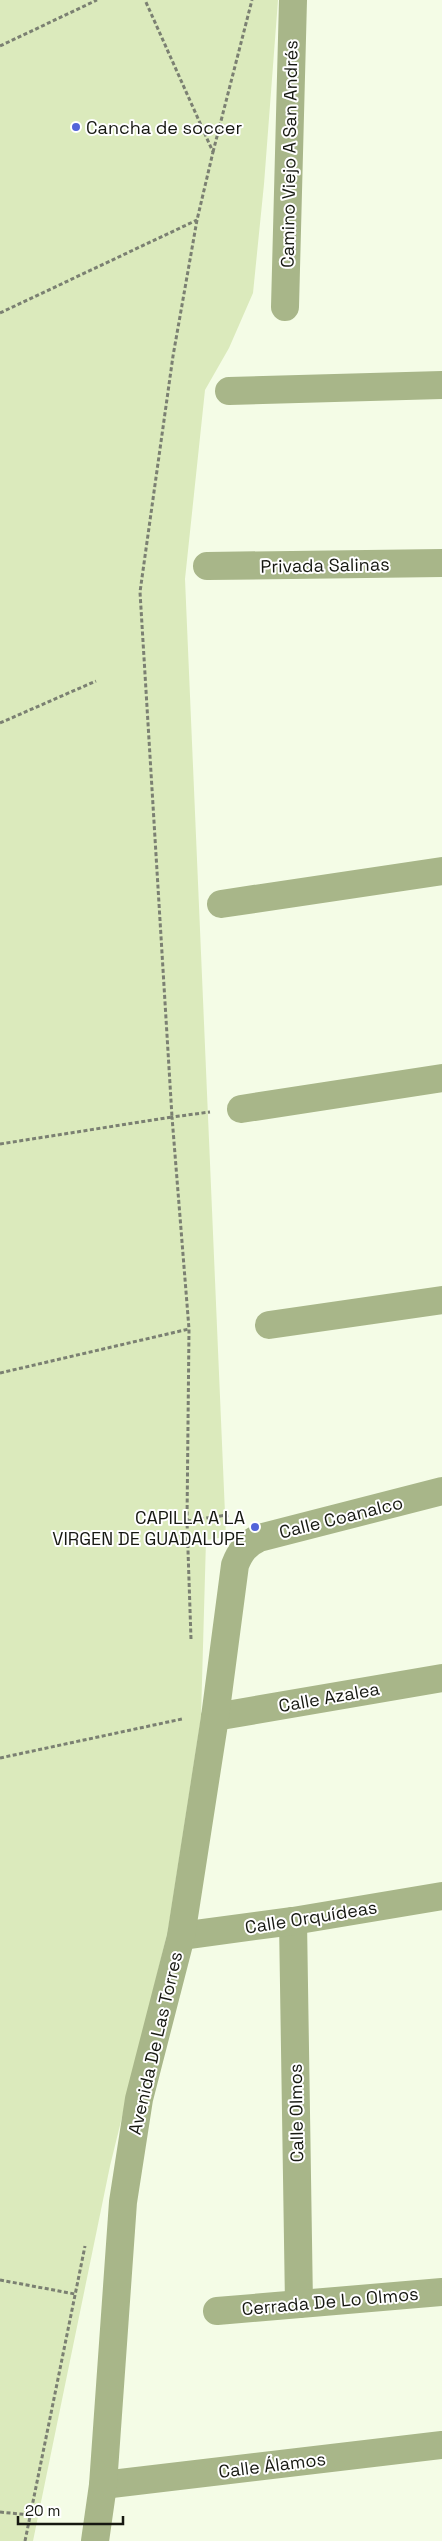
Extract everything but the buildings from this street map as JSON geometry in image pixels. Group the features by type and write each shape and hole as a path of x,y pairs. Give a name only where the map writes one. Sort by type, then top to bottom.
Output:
{"street":[{"name":"Camino Viejo A San Andrés","path":"285,307 293,0"},
{"path":"229,391 442,385"},
{"name":"Privada Salinas","path":"207,566 442,563"},
{"path":"221,904 442,871"},
{"path":"241,1109 442,1078"},
{"path":"269,1325 442,1300"},
{"name":"Calle Coanalco","path":"243,1549 249,1543 259,1538 442,1491"},
{"name":"Avenida De Las Torres","path":"95,2541 103,2484 123,2202 138,2099 180,1936 215,1717 235,1565 243,1549"},
{"name":"Calle Azalea","path":"215,1717 442,1678"},
{"name":"Calle Orquídeas","path":"180,1936 294,1921 442,1896"},
{"name":"Calle Olmos","path":"294,1921 300,2304"},
{"name":"Cerrada De Lo Olmos","path":"217,2311 442,2292"},
{"name":"Calle Álamos","path":"103,2484 442,2445"}],"path":[{"path":"0,46 97,0"},
{"path":"145,0 213,152"},
{"path":"191,1648 187,1521 189,1329 172,1117 140,592 173,356 197,220 252,0"},
{"path":"0,313 197,220"},
{"path":"0,723 96,681"},
{"path":"0,1144 172,1117 241,1109"},
{"path":"0,1373 189,1329"},
{"path":"0,1758 183,1719"},
{"path":"25,2541 88,2237"},
{"path":"0,2280 75,2294"},
{"path":"0,2512 30,2515"}],"green space":[{"path":"0,0 278,0 264,184 253,293 229,348 205,390 185,579 226,1537 206,1540 201,1717 168,1930 110,2166 33,2541 0,2541"}],"place":[{"name":"Cancha de soccer","path":"76,127"},
{"name":"CAPILLA A LA VIRGEN DE GUADALUPE","path":"255,1527"}]}
